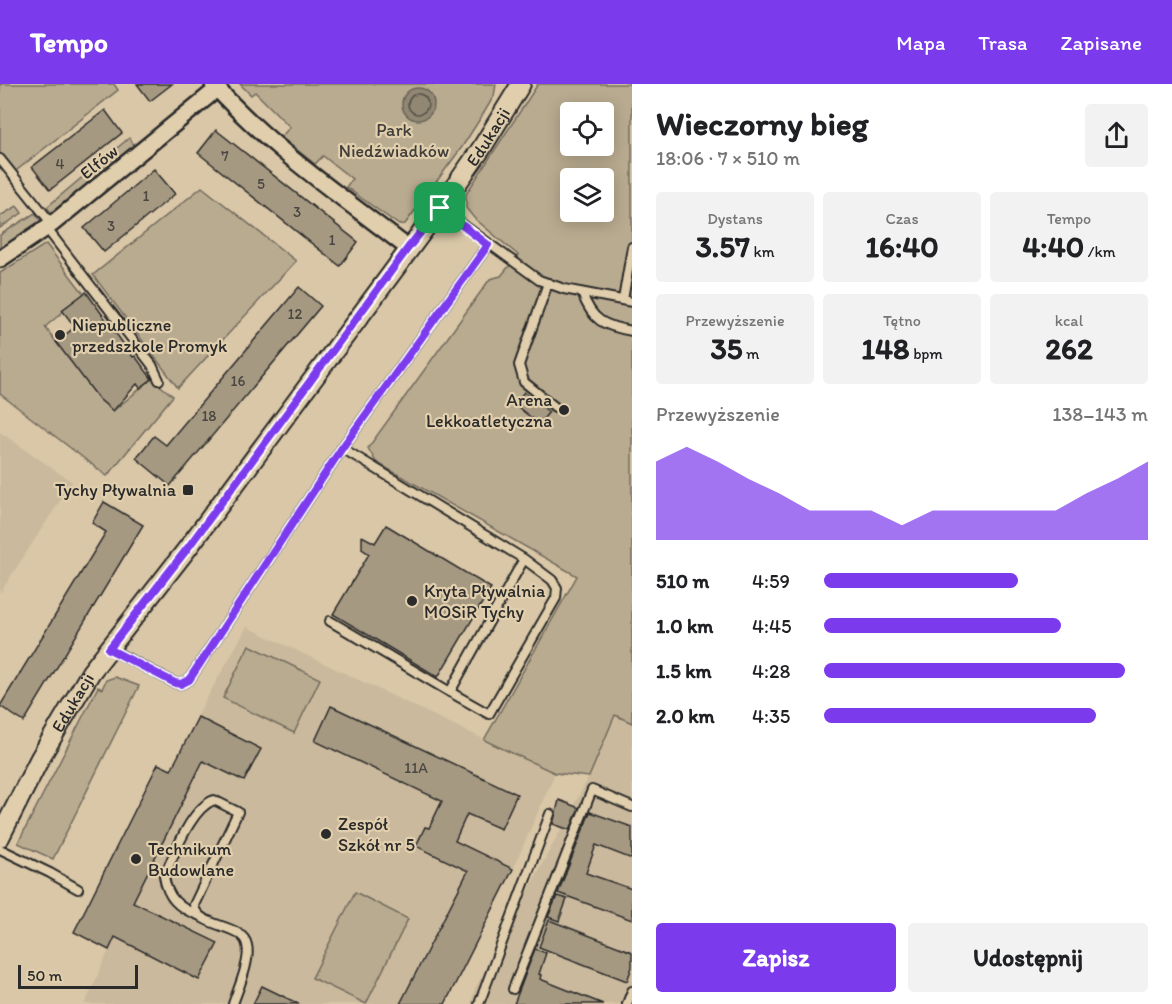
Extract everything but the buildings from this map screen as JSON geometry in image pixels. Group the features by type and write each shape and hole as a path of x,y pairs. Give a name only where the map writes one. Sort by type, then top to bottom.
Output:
{"street":[{"name":"Edukacji","path":"0,837 46,748 91,672 187,549 408,248 440,208 481,149 521,84"},
{"name":"Elfów","path":"0,259 50,226 215,86"},
{"path":"215,86 260,132 301,167 408,248"}],"lane":[{"path":"0,159 152,365 159,380"},
{"path":"440,208 539,280 564,290 632,302"},
{"path":"109,649 164,678 181,684 189,680 342,448 488,245"},
{"path":"622,300 632,247"},
{"path":"548,283 519,365 524,382 555,407"},
{"path":"582,293 593,316 602,324 632,331"},
{"path":"330,621 489,714 556,598 557,588 552,580 524,559 342,448"},
{"path":"450,692 524,559"},
{"path":"513,988 592,789 632,807"},
{"path":"198,915 194,905 238,812 214,801 208,803 197,813 164,876 170,896 187,911 226,927 246,941 247,960 233,1004"},
{"path":"479,1004 550,814"},
{"path":"0,849 78,889"},
{"path":"627,1004 632,991"}],"shaded area":[{"path":"0,432 72,482 0,593"},
{"name":"Zespół Szkół nr 5","path":"247,627 555,773 513,869 445,1004 85,1004 109,950 74,932 158,764 172,770 204,703"},
{"path":"615,714 632,723 632,1004 471,1004 475,989 589,777"}],"green space":[{"path":"0,84 114,84 118,90 12,174 0,159"},
{"name":"Park Niedźwiadków","path":"240,84 496,84 494,96 462,147 405,224 399,225 346,187 352,179 323,156 315,164 281,137 290,127 255,92 251,95"},
{"path":"538,84 632,84 632,723 615,715 589,777 555,773 484,740 577,576 376,462 368,448 490,279 501,276 518,255 474,218 466,208 466,194"},
{"path":"129,138 135,146 52,214 47,207"},
{"path":"202,187 296,261 178,388 93,275"},
{"path":"17,206 22,213 0,228 0,216"},
{"path":"35,213 44,225 0,254 0,235"},
{"name":"Niepubliczne przedszkole Promyk","path":"46,244 84,294 45,327 100,400 113,411 152,379 173,396 107,476 0,394 0,273"},
{"path":"249,645 320,679 294,733 223,698"},
{"path":"115,677 139,686 53,859 18,843 98,687 102,689 106,680"},
{"path":"355,892 408,919 366,1004 312,978"}],"water":[{"path":"418,88 429,93 434,104 429,115 418,120 407,115 402,104 407,93"}],"place":[{"name":"Niepubliczne przedszkole Promyk","path":"60,335"},
{"name":"Arena Lekkoatletyczna","path":"564,410"},
{"name":"Tychy Pływalnia","path":"188,490"},
{"name":"Kryta Pływalnia MOSiR Tychy","path":"412,601"},
{"name":"Zespół Szkół nr 5","path":"326,834"},
{"name":"Technikum Budowlane","path":"136,859"}],"route":[{"path":"440,208 488,245 342,448 189,680 181,684 175,683 109,649 187,549 408,248 440,208"}]}
